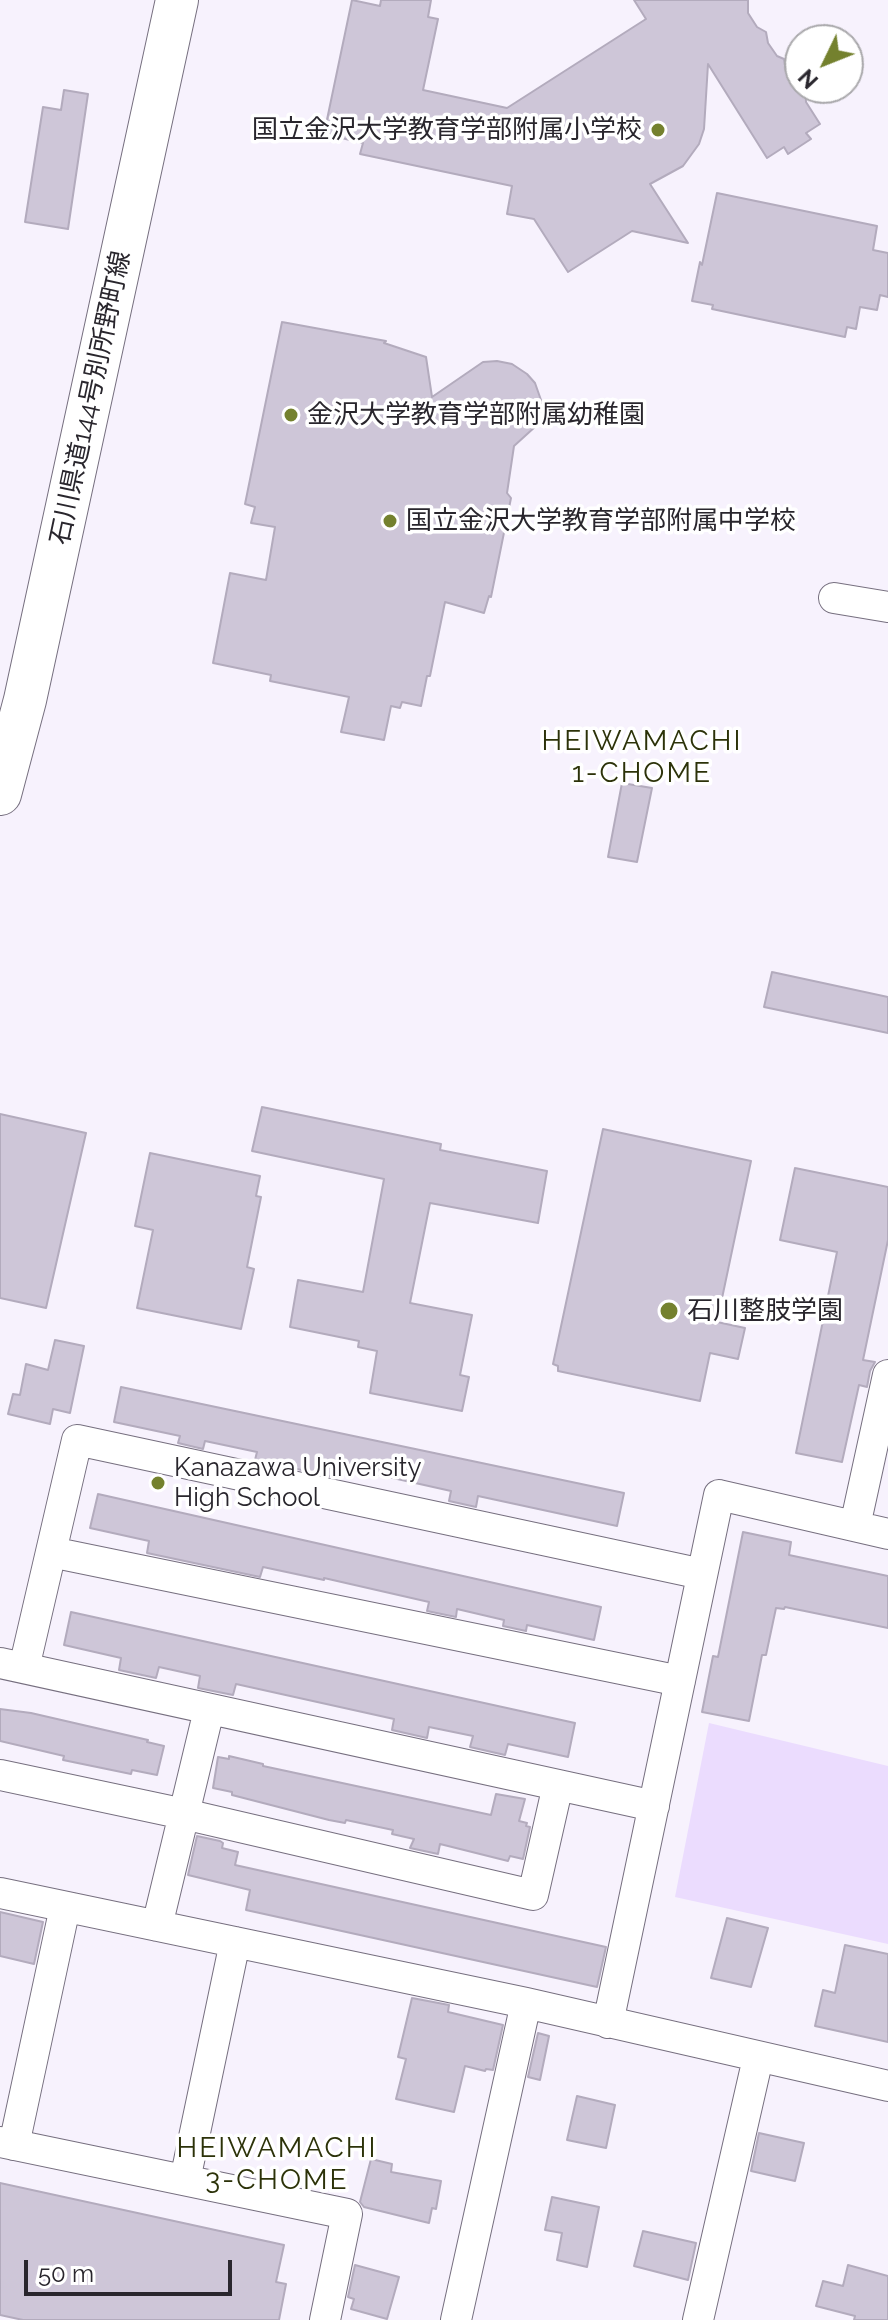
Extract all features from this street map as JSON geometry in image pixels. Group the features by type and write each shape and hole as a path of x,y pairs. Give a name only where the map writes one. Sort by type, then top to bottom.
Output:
{"main road":[{"name":"石川県道144号別所野町線","path":"0,794 25,700 177,0"}],"street":[{"path":"834,598 888,607"},
{"path":"855,1526 888,1375"},
{"path":"654,1806 12,1666 51,1552 77,1440 702,1574"},
{"path":"608,2023 719,1495 888,1534"},
{"path":"51,1552 680,1681"},
{"path":"157,1926 209,1710"},
{"path":"0,1775 533,1895 558,1785"},
{"path":"0,1893 526,2003 888,2086"},
{"path":"65,1907 7,2143 347,2214 325,2320"},
{"path":"185,2180 235,1942"},
{"path":"456,2320 526,2003"},
{"path":"698,2320 758,2058"}],"shaded area":[{"path":"709,1723 888,1766 888,1944 675,1897"}],"building":[{"path":"352,0 380,6 381,0 431,0 428,17 438,19 423,90 507,108 646,19 634,0 748,0 748,13 757,27 766,32 768,43 777,56 784,59 784,104 807,104 820,124 806,133 811,139 788,154 784,147 767,158 708,64 704,129 699,144 683,166 650,184 688,243 632,231 568,272 534,219 507,214 512,186 360,154 363,143 324,134"},
{"path":"64,90 88,94 68,229 25,222 43,107 61,110"},
{"path":"717,193 877,226 873,250 888,253 888,297 880,295 877,310 860,307 856,329 847,327 845,337 712,309 713,305 692,301"},
{"path":"282,322 386,341 384,343 426,357 432,397 483,362 497,361 512,364 527,374 535,383 541,400 536,426 514,446 507,493 511,498 491,597 484,613 445,602 421,706 402,702 400,708 391,706 384,740 341,732 349,697 270,681 271,675 213,663 230,573 266,580 275,527 251,523 255,507 245,504"},
{"path":"622,783 652,788 637,862 608,857"},
{"path":"772,972 888,997 888,1033 764,1007"},
{"path":"262,1107 441,1144 440,1150 547,1171 538,1223 430,1203 410,1303 472,1315 460,1375 469,1377 462,1411 370,1393 377,1351 358,1347 359,1341 290,1327 298,1280 363,1292 384,1179 252,1151"},
{"path":"0,1114 86,1133 46,1308 0,1298"},
{"path":"603,1129 751,1161 717,1322 745,1328 738,1359 710,1353 700,1401 558,1371 558,1366 553,1364"},
{"path":"150,1153 260,1176 256,1196 261,1197 247,1267 254,1269 241,1329 137,1308 153,1230 135,1226"},
{"path":"795,1168 888,1187 888,1240 863,1360 875,1362 867,1387 859,1385 842,1462 796,1453 837,1252 780,1240"},
{"path":"55,1340 84,1346 70,1413 53,1409 50,1424 8,1414 13,1394 20,1395 26,1364 48,1370"},
{"path":"121,1387 624,1493 617,1526 478,1496 476,1507 449,1501 451,1491 348,1468 347,1471 340,1470 339,1478 255,1460 257,1452 205,1441 203,1449 178,1443 180,1436 114,1422"},
{"path":"98,1494 601,1607 594,1640 527,1625 526,1631 503,1626 504,1620 457,1609 456,1617 427,1611 429,1602 324,1578 263,1567 260,1577 147,1553 149,1541 90,1528"},
{"path":"743,1532 791,1542 789,1555 888,1576 888,1628 785,1607 776,1608 766,1655 762,1655 749,1721 702,1712 713,1656 718,1657"},
{"path":"71,1612 575,1723 568,1757 508,1744 505,1755 470,1747 473,1736 429,1727 427,1738 392,1730 394,1719 236,1684 233,1695 198,1688 200,1676 159,1667 156,1678 119,1670 121,1658 64,1645"},
{"path":"0,1709 31,1713 164,1746 157,1775 132,1770 131,1774 63,1760 64,1756 0,1741"},
{"path":"229,1756 491,1815 496,1794 525,1799 519,1821 530,1827 523,1859 510,1856 508,1861 440,1844 438,1854 410,1848 414,1839 392,1834 393,1830 346,1820 345,1823 329,1820 232,1795 232,1792 213,1788 218,1757 229,1759"},
{"path":"197,1836 220,1841 222,1848 238,1852 235,1865 606,1947 597,1987 246,1910 250,1890 188,1875"},
{"path":"0,1912 43,1922 34,1964 0,1956"},
{"path":"727,1918 768,1928 751,1987 711,1978"},
{"path":"845,1945 888,1954 888,2042 815,2026 823,1990 835,1993"},
{"path":"412,1998 449,2005 448,2012 503,2025 493,2070 465,2066 454,2112 396,2099 406,2059 398,2057"},
{"path":"538,2033 549,2036 540,2080 528,2077"},
{"path":"577,2096 615,2105 606,2148 567,2140"},
{"path":"759,2133 804,2143 795,2181 751,2171"},
{"path":"371,2159 392,2164 391,2172 441,2181 436,2209 432,2208 429,2223 364,2207 360,2202"},
{"path":"0,2183 284,2245 276,2282 286,2284 279,2320 23,2320 0,2315"},
{"path":"552,2197 599,2207 587,2267 557,2260 562,2233 545,2230"},
{"path":"643,2231 696,2243 688,2280 634,2266"},
{"path":"355,2265 399,2277 387,2319 351,2309 354,2299 348,2297"},
{"path":"848,2265 888,2276 888,2320 854,2320 855,2316 816,2306 823,2281 843,2286"}],"place":[{"name":"国立金沢大学教育学部附属小学校","path":"658,130"},
{"name":"金沢大学教育学部附属幼稚園","path":"291,415"},
{"name":"国立金沢大学教育学部附属中学校","path":"390,521"},
{"name":"石川整肢学園","path":"669,1311"},
{"name":"Kanazawa University High School","path":"158,1483"}],"district":[{"name":"HEIWAMACHI 1-CHOME","path":"642,758"},
{"name":"HEIWAMACHI 3-CHOME","path":"277,2165"}]}
